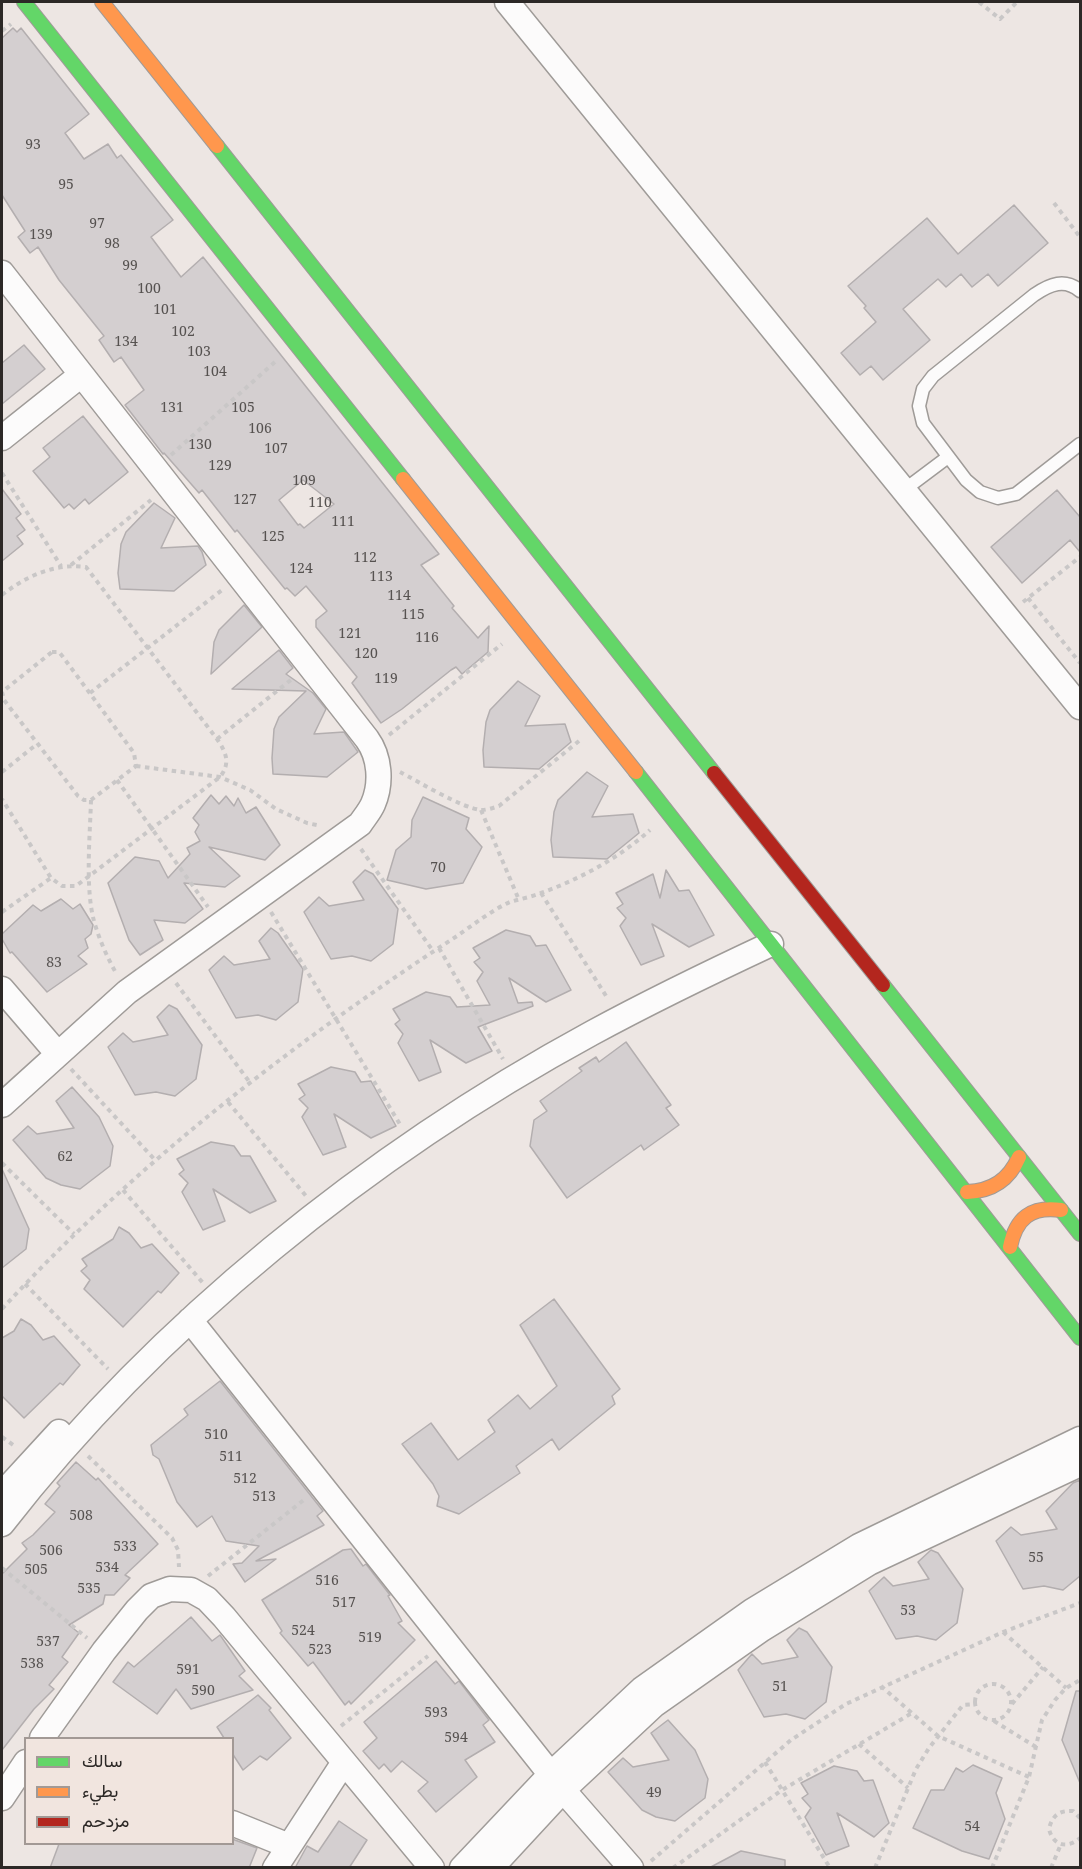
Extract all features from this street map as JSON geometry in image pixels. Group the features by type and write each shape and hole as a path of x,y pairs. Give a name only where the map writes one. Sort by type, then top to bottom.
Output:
{"street":[{"path":"24,2 968,1192 1080,1338"},
{"path":"102,2 1080,1234"},
{"path":"507,2 1080,707"},
{"path":"2,273 309,665 375,754 379,783 373,805 360,824 127,992 2,1105"},
{"path":"2,438 81,375"},
{"path":"3,1511 124,1361 268,1235 358,1164 453,1098 611,1005 766,937"},
{"path":"3,1511 72,1441 136,1371 190,1320 342,1194 422,1137 496,1089 600,1028 678,988 766,937"},
{"path":"2,989 57,1053"},
{"path":"968,1192 991,1189 1001,1183 1009,1176 1019,1157"},
{"path":"1010,1247 1016,1227 1030,1212 1040,1209 1061,1210"},
{"path":"190,1320 557,1783 631,1868"},
{"path":"491,1868 557,1783 642,1689 752,1611 859,1545 1080,1439"},
{"path":"462,1868 557,1783 654,1705 762,1629 869,1563 1080,1464"},
{"path":"43,1737 137,1610 151,1596 180,1589 207,1599 224,1617 432,1868"},
{"path":"275,1868 344,1762"},
{"path":"2,1798 24,1765"},
{"path":"234,1824 289,1846"}],"lane":[{"path":"1080,291 1073,285 1059,283 1046,287 933,376 922,389 919,406 923,423 966,480 980,492 998,498 1016,494 1080,444"},
{"path":"904,490 948,457"}],"path":[{"path":"979,2 1000,20 1017,2"},
{"path":"1053,203 1080,237"},
{"path":"70,565 161,478 295,343"},
{"path":"2,473 61,567"},
{"path":"1006,615 1080,558"},
{"path":"2,595 13,586 36,574 70,565 86,567 218,739 227,758 224,772 220,777 76,886 69,887 56,883 51,878 2,799"},
{"path":"90,693 239,577"},
{"path":"1028,598 1080,663"},
{"path":"522,628 375,754 466,806 481,810 500,806 598,726"},
{"path":"136,766 134,753 59,652 52,652 2,692 4,700 84,801 91,800 136,766 220,777 250,790 276,809 307,823 349,832 433,951"},
{"path":"218,739 309,665"},
{"path":"2,772 38,744"},
{"path":"117,780 221,925"},
{"path":"91,800 89,877 94,921 109,961 127,992"},
{"path":"481,810 519,900"},
{"path":"2,1309 74,1234 156,1161 228,1102 336,1020 433,951 508,903 541,893 578,877 622,852 668,813"},
{"path":"2,912 51,878"},
{"path":"541,893 611,1005"},
{"path":"261,896 405,1132"},
{"path":"439,948 507,1065"},
{"path":"163,966 251,1084"},
{"path":"57,1053 156,1161"},
{"path":"228,1102 310,1202"},
{"path":"2,1163 74,1234"},
{"path":"123,1190 207,1288"},
{"path":"25,1284 112,1374"},
{"path":"72,1441 172,1538 178,1550 180,1564 177,1577 180,1589 322,1486"},
{"path":"2,1568 104,1652"},
{"path":"643,1868 765,1762 813,1724 881,1686 1003,1632 1080,1603"},
{"path":"1003,1632 1066,1688"},
{"path":"325,1739 445,1642"},
{"path":"993,1721 1005,1716 1042,1667"},
{"path":"992,1868 1029,1776 1042,1720 1066,1688 1080,1680"},
{"path":"1012,1704 1008,1691 1004,1687 991,1684 979,1691 975,1704 981,1716 1036,1747"},
{"path":"881,1686 938,1736 1029,1776"},
{"path":"875,1868 916,1769 938,1736 963,1706 975,1704"},
{"path":"673,1868 782,1790 912,1713"},
{"path":"859,1744 908,1788"},
{"path":"765,1762 830,1868"},
{"path":"1080,1818 1072,1811 1066,1811 1053,1816 1049,1829 1051,1836 1061,1844 1068,1845 1080,1838"},
{"path":"1051,1868 1061,1844"}],"building":[{"path":"13,28 17,32 21,28 89,114 65,133 84,159 108,144 117,158 121,155 173,220 151,237 181,277 203,257 439,554 421,565 454,606 452,608 478,638 489,626 488,652 462,674 456,667 451,670 381,723 352,683 357,677 316,627 316,620 327,611 306,586 295,596 287,588 285,589 202,490 199,493 163,454 125,405 144,390 121,357 114,362 99,340 104,336 59,280 38,247 30,253 18,237 25,231 2,195 2,38","holes":["303,480 334,504 304,528 298,525 279,500"]},
{"path":"1014,205 1048,243 998,286 988,274 972,287 961,274 946,287 938,279 903,309 930,340 883,380 871,366 860,375 841,353 876,322 864,308 866,306 848,286 927,218 958,254"},
{"path":"24,345 45,369 2,404 2,363"},
{"path":"83,416 128,472 89,504 85,499 74,509 69,504 64,508 33,471 50,457 43,448"},
{"path":"2,489 21,514 16,518 25,530 17,536 23,544 2,561"},
{"path":"1057,490 1080,517 1080,552 1070,540 1022,583 991,547"},
{"path":"154,503 175,518 161,548 198,546 206,565 174,591 120,589 118,573 121,544 126,532"},
{"path":"244,605 262,627 211,674 214,642 219,630"},
{"path":"279,650 293,668 286,674 313,693 326,709 314,734 344,732 358,752 327,777 273,774 274,729 279,717 306,691 232,689"},
{"path":"518,681 540,696 525,726 565,724 571,742 539,769 484,767 483,750 486,722 490,710"},
{"path":"587,772 608,786 592,817 633,814 639,833 607,859 553,857 551,840 554,812 558,800"},
{"path":"211,795 219,804 226,796 234,806 238,798 246,813 256,807 280,845 265,860 209,847 240,876 225,887 184,883 203,909 185,923 154,920 163,940 140,955 129,940 108,883 135,857 159,861 168,878 190,854 187,848 200,841 195,832 199,825 193,818"},
{"path":"423,797 469,818 466,829 482,847 463,883 426,889 387,880 396,850 411,837 412,820"},
{"path":"365,870 373,874 398,909 393,944 371,961 352,956 331,959 304,912 319,897 329,906 364,900 353,882"},
{"path":"666,870 679,891 689,890 714,935 689,947 652,924 664,956 641,965 620,926 626,918 617,908 623,904 616,893 653,874 660,898"},
{"path":"61,899 73,909 80,904 93,925 91,934 85,939 88,948 78,956 87,964 47,992 12,952 10,953 2,939 2,934 33,905 41,911"},
{"path":"271,928 278,933 303,969 298,1002 276,1020 258,1015 236,1018 209,970 224,956 234,965 270,959 259,941"},
{"path":"506,930 530,936 536,946 546,945 571,990 546,1002 509,978 518,1003 532,1002 533,1006 478,1027 492,1051 466,1063 430,1040 441,1072 419,1081 398,1043 403,1034 395,1024 400,1020 393,1009 426,992 450,997 457,1007 490,1005 477,981 483,972 474,962 480,958 473,948"},
{"path":"169,1005 177,1009 202,1045 196,1079 175,1096 156,1092 135,1095 108,1047 123,1033 133,1042 168,1035 157,1017"},
{"path":"626,1042 671,1105 666,1108 679,1125 644,1150 641,1145 567,1198 530,1146 534,1120 547,1111 540,1101 582,1071 579,1068 596,1057 599,1062"},
{"path":"331,1067 355,1072 361,1082 371,1081 396,1126 371,1138 334,1114 346,1147 323,1155 302,1117 308,1108 299,1099 305,1095 298,1084"},
{"path":"72,1087 99,1117 113,1146 110,1166 80,1189 61,1185 46,1178 13,1140 28,1126 37,1134 74,1128 56,1101"},
{"path":"211,1142 234,1146 241,1156 250,1156 276,1201 250,1213 213,1189 225,1221 203,1230 182,1192 188,1183 179,1174 184,1170 177,1159"},
{"path":"2,1169 29,1229 26,1249 2,1268"},
{"path":"119,1227 129,1233 141,1248 152,1244 179,1273 161,1293 158,1291 123,1327 84,1289 90,1280 81,1271 87,1266 82,1259 113,1239"},
{"path":"554,1299 620,1389 612,1396 615,1404 559,1450 552,1439 516,1466 520,1473 459,1514 437,1506 439,1496 433,1484 402,1444 431,1423 458,1460 495,1432 488,1420 518,1395 530,1409 557,1386 520,1325"},
{"path":"21,1319 31,1325 43,1340 54,1336 80,1365 63,1385 60,1383 24,1418 2,1396 2,1338 14,1331"},
{"path":"220,1381 323,1511 317,1516 324,1525 256,1561 276,1559 245,1582 233,1564 242,1563 259,1546 226,1541 212,1516 197,1527 177,1502 159,1459 153,1455 151,1445 188,1415 184,1409"},
{"path":"76,1462 96,1480 98,1478 158,1544 125,1575 130,1578 114,1595 105,1595 103,1604 69,1625 79,1633 62,1657 68,1662 49,1685 54,1689 34,1709 2,1750 2,1574 27,1549 22,1543 55,1512 45,1504 60,1486 57,1483"},
{"path":"1080,1480 1080,1576 1063,1590 1044,1586 1023,1589 996,1541 1011,1527 1021,1535 1057,1529 1046,1511 1073,1483"},
{"path":"351,1549 363,1566 366,1564 390,1595 388,1596 402,1621 398,1623 415,1640 351,1704 349,1701 345,1705 313,1662 308,1666 280,1633 282,1631 262,1600 343,1550"},
{"path":"931,1550 938,1553 963,1589 957,1623 936,1640 917,1636 896,1639 869,1591 884,1577 893,1586 929,1579 918,1562"},
{"path":"191,1617 212,1641 220,1635 245,1671 239,1676 253,1690 191,1709 176,1689 157,1714 113,1682 128,1662 134,1667"},
{"path":"799,1628 807,1632 832,1667 826,1702 805,1719 786,1714 764,1717 738,1670 752,1654 762,1664 798,1657 787,1640"},
{"path":"436,1661 455,1684 459,1681 489,1720 483,1725 495,1742 465,1760 477,1777 436,1812 418,1791 428,1782 402,1761 391,1772 384,1764 379,1769 363,1751 377,1738 364,1722"},
{"path":"1076,1691 1080,1691 1080,1783 1062,1740"},
{"path":"258,1695 271,1708 269,1710 291,1738 267,1760 260,1756 243,1770 234,1756 234,1737 223,1737 217,1727"},
{"path":"668,1720 695,1750 708,1779 705,1798 675,1821 656,1817 642,1810 608,1772 623,1758 633,1767 669,1760 651,1733"},
{"path":"973,1765 1002,1778 996,1793 1005,1819 989,1859 962,1851 913,1828 931,1790 944,1790 956,1768 963,1772"},
{"path":"834,1766 857,1771 864,1781 873,1780 889,1823 874,1837 837,1813 849,1846 826,1855 805,1817 811,1808 802,1798 808,1794 801,1783"},
{"path":"339,1821 367,1840 349,1868 295,1868 307,1846 318,1852"},
{"path":"234,1840 257,1848 249,1868 50,1868 59,1845 234,1845"},
{"path":"741,1851 785,1860 785,1868 709,1868"}],"traffic: fast":[{"path":"24,2 403,479"},
{"path":"217,146 714,773"},
{"path":"636,772 1080,1338"},
{"path":"883,985 1080,1234"}],"traffic: slow":[{"path":"102,2 217,146"},
{"path":"403,479 636,772"},
{"path":"967,1192 992,1187 999,1183 1010,1172 1019,1157"},
{"path":"1010,1247 1016,1228 1026,1216 1041,1210 1061,1210"}],"traffic: jam":[{"path":"714,773 883,985"}]}
